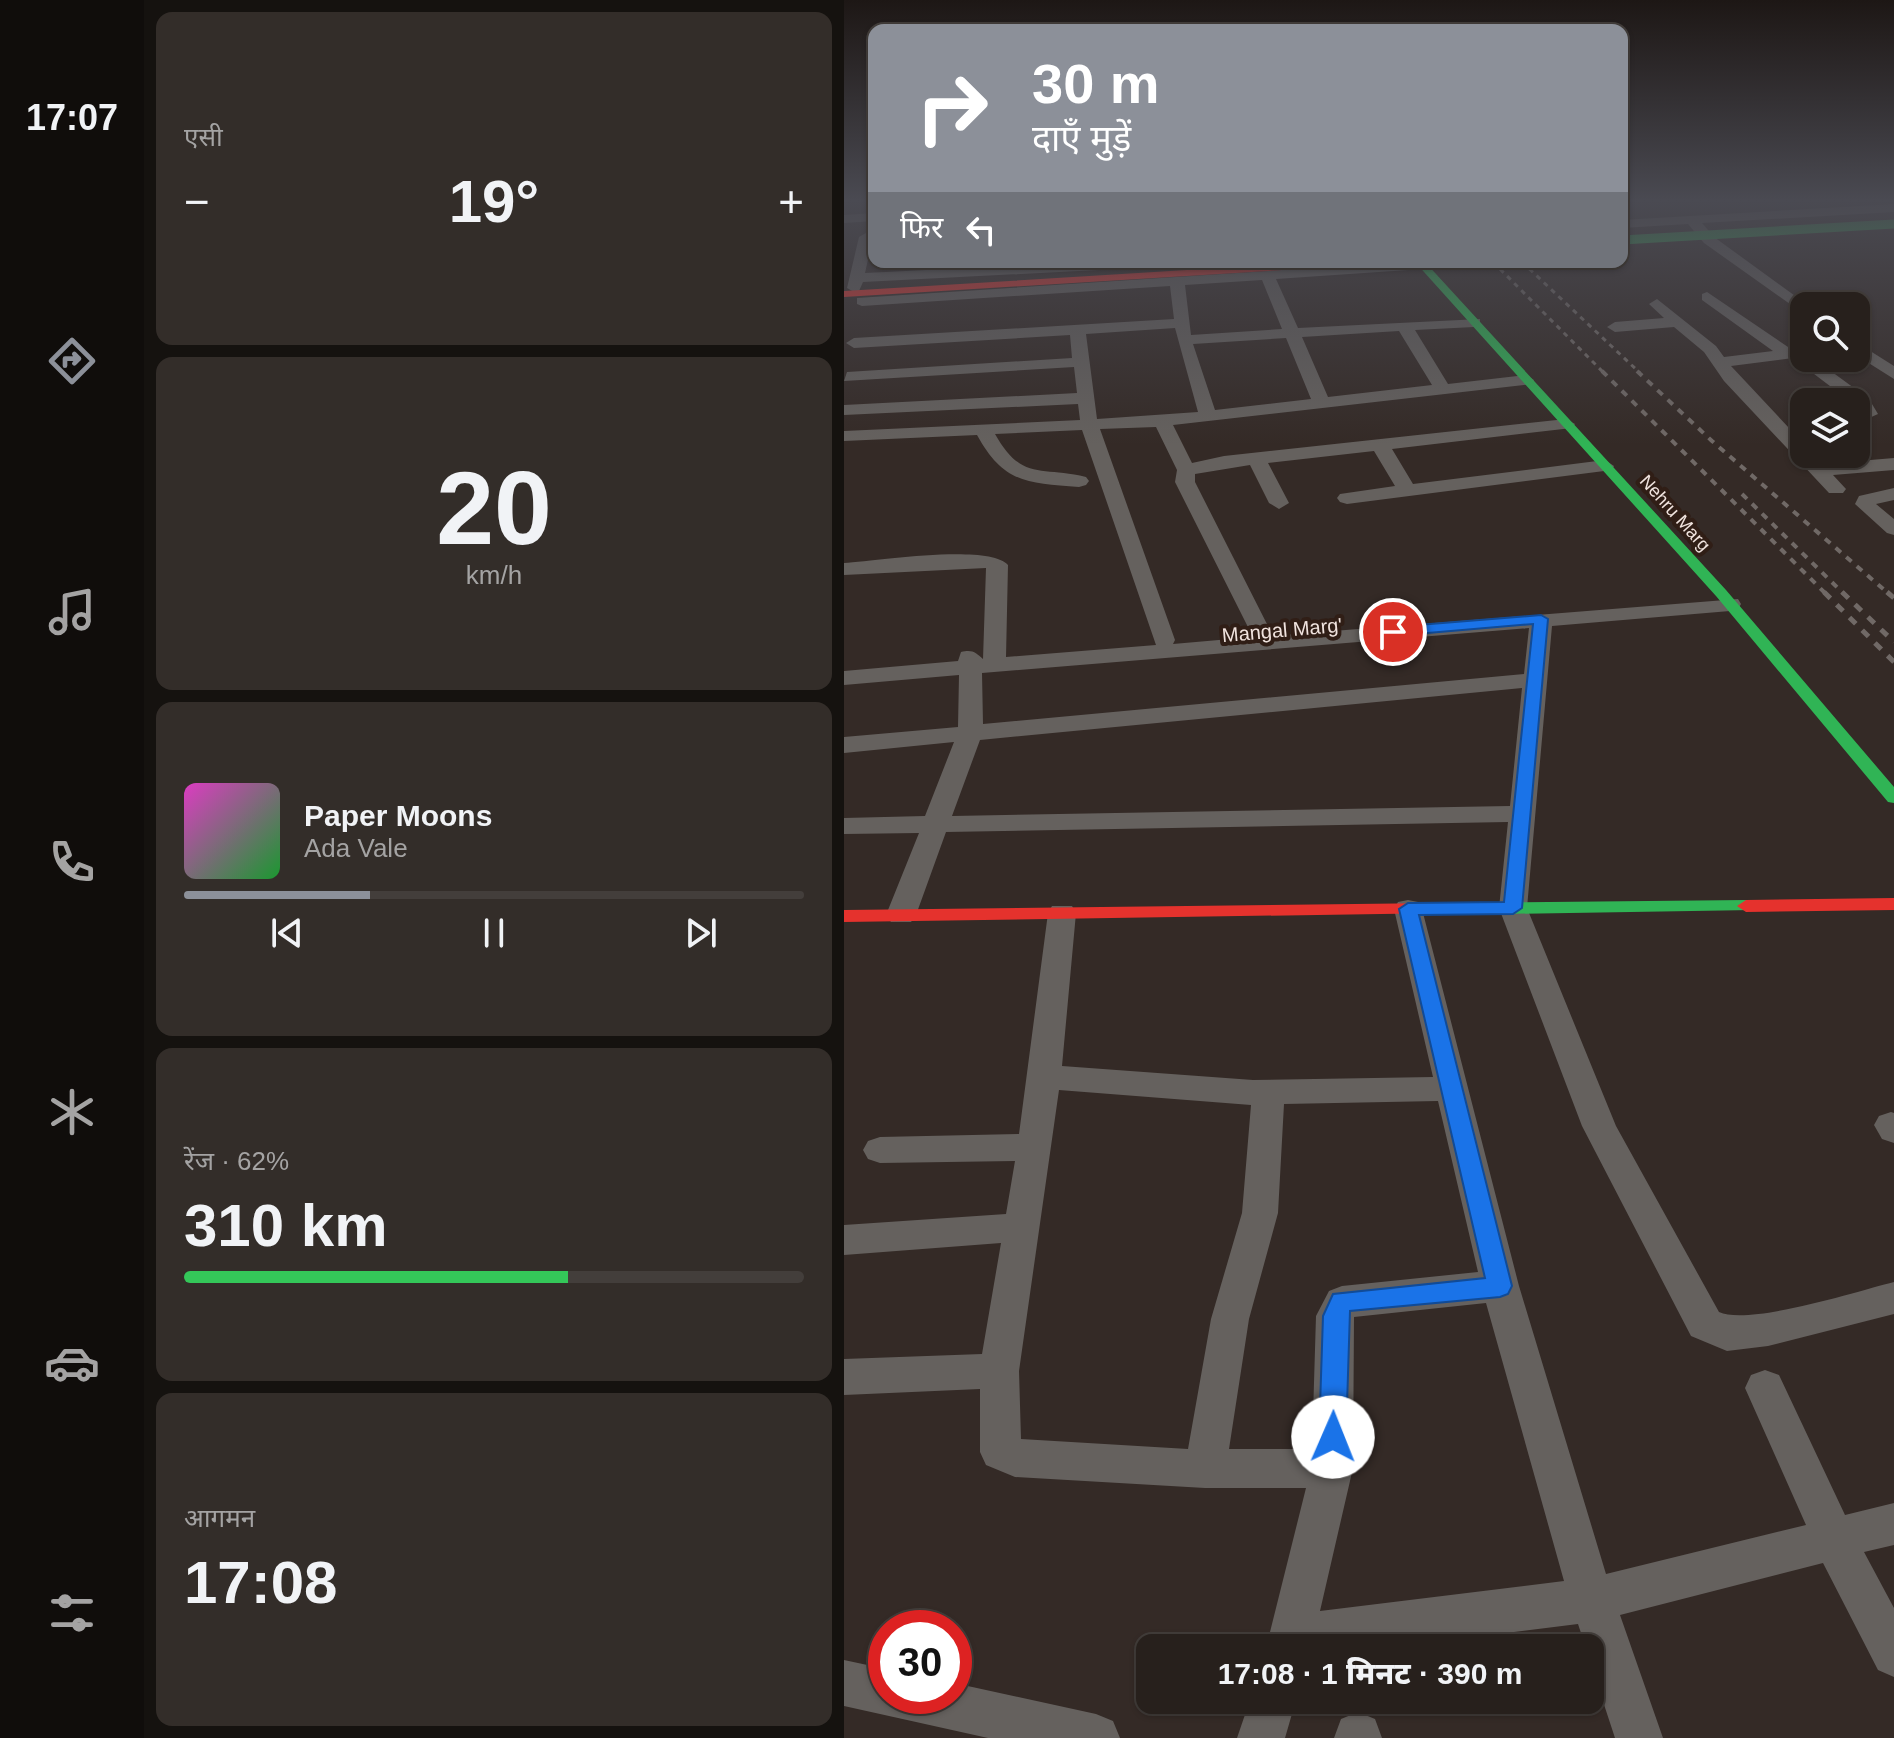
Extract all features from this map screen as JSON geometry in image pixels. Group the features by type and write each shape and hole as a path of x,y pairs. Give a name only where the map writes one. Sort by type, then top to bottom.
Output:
{"street":[{"path":"886,283 859,301 845,381 1081,362"},
{"path":"859,301 1056,283"},
{"path":"859,301 1091,283"},
{"path":"859,301 1158,283"},
{"path":"1177,283 1183,332 1209,417"},
{"path":"1271,283 1322,404"},
{"name":"Nehru Marg","path":"1438,283 1725,598 1894,798"},
{"path":"1768,283 1790,299"},
{"path":"1707,297 1790,349"},
{"path":"859,301 1077,329 1292,333 1474,322"},
{"path":"1657,304 1710,349 1775,426 1836,489"},
{"path":"1615,327 1676,322"},
{"path":"1404,326 1443,389"},
{"path":"1077,329 1089,423 1164,640"},
{"path":"1720,363 1790,354"},
{"path":"1870,357 1894,374"},
{"path":"1821,372 1843,388"},
{"path":"844,436 1162,421 1526,380"},
{"path":"844,410 1085,398"},
{"path":"1162,421 1186,470 1185,482 1260,632"},
{"path":"1186,470 1566,424"},
{"path":"1775,426 1790,424"},
{"path":"982,428 998,458 1012,472 1079,481"},
{"path":"1380,445 1408,491"},
{"path":"1257,459 1279,503"},
{"path":"1818,470 1894,464"},
{"path":"1347,498 1605,466"},
{"path":"1894,494 1875,496 1866,500 1865,504 1894,529"},
{"path":"844,569 992,561 998,571 970,734 901,915"},
{"path":"844,678 982,661 1541,619 1725,598"},
{"name":"Mangal Marg'","path":"844,667 982,661 1164,640 1725,598"},
{"path":"1541,619 1513,908 1599,1126 1705,1324 1727,1334 1768,1329 1894,1298"},
{"path":"844,745 1534,680"},
{"path":"844,826 1523,814"},
{"path":"844,916 1894,904"},
{"path":"1408,909 1500,1286 1592,1600 1639,1738"},
{"path":"1062,913 1045,1077 999,1371 1001,1452 1015,1458 1205,1469 1332,1468"},
{"path":"1045,1077 1253,1092 1452,1089"},
{"path":"1205,1469 1230,1319 1260,1213 1269,1110 1266,1098 1253,1092"},
{"path":"880,1150 1035,1147"},
{"path":"844,1240 1023,1227"},
{"path":"1293,1634 1332,1468 1335,1316 1342,1302 1500,1286"},
{"path":"844,1377 999,1371"},
{"path":"1765,1388 1834,1539 1894,1654"},
{"path":"1354,1634 1592,1600 1894,1524"},
{"path":"844,1683 868,1688"},
{"path":"972,1711 1096,1738"},
{"path":"1261,1738 1269,1714"}],"railway":[{"path":"1514,283 1602,371"},
{"path":"1544,283 1640,373"},
{"path":"1602,371 1826,594"},
{"path":"1637,371 1712,441 1889,594"},
{"path":"1742,494 1844,594"},
{"path":"1842,592 1894,642"},
{"path":"1887,592 1894,598"},
{"path":"1826,594 1894,662"}],"traffic: fast":[{"path":"1439,283 1721,593 1894,798"},
{"path":"1439,909 1746,906"}],"traffic: jam":[{"path":"844,294 1021,283"},
{"path":"1746,906 1894,904"},
{"path":"844,916 1439,909"}],"route":[{"path":"1333,1437 1335,1316 1342,1302 1356,1298 1500,1286 1408,909 1513,908 1541,619 1393,632"}]}
